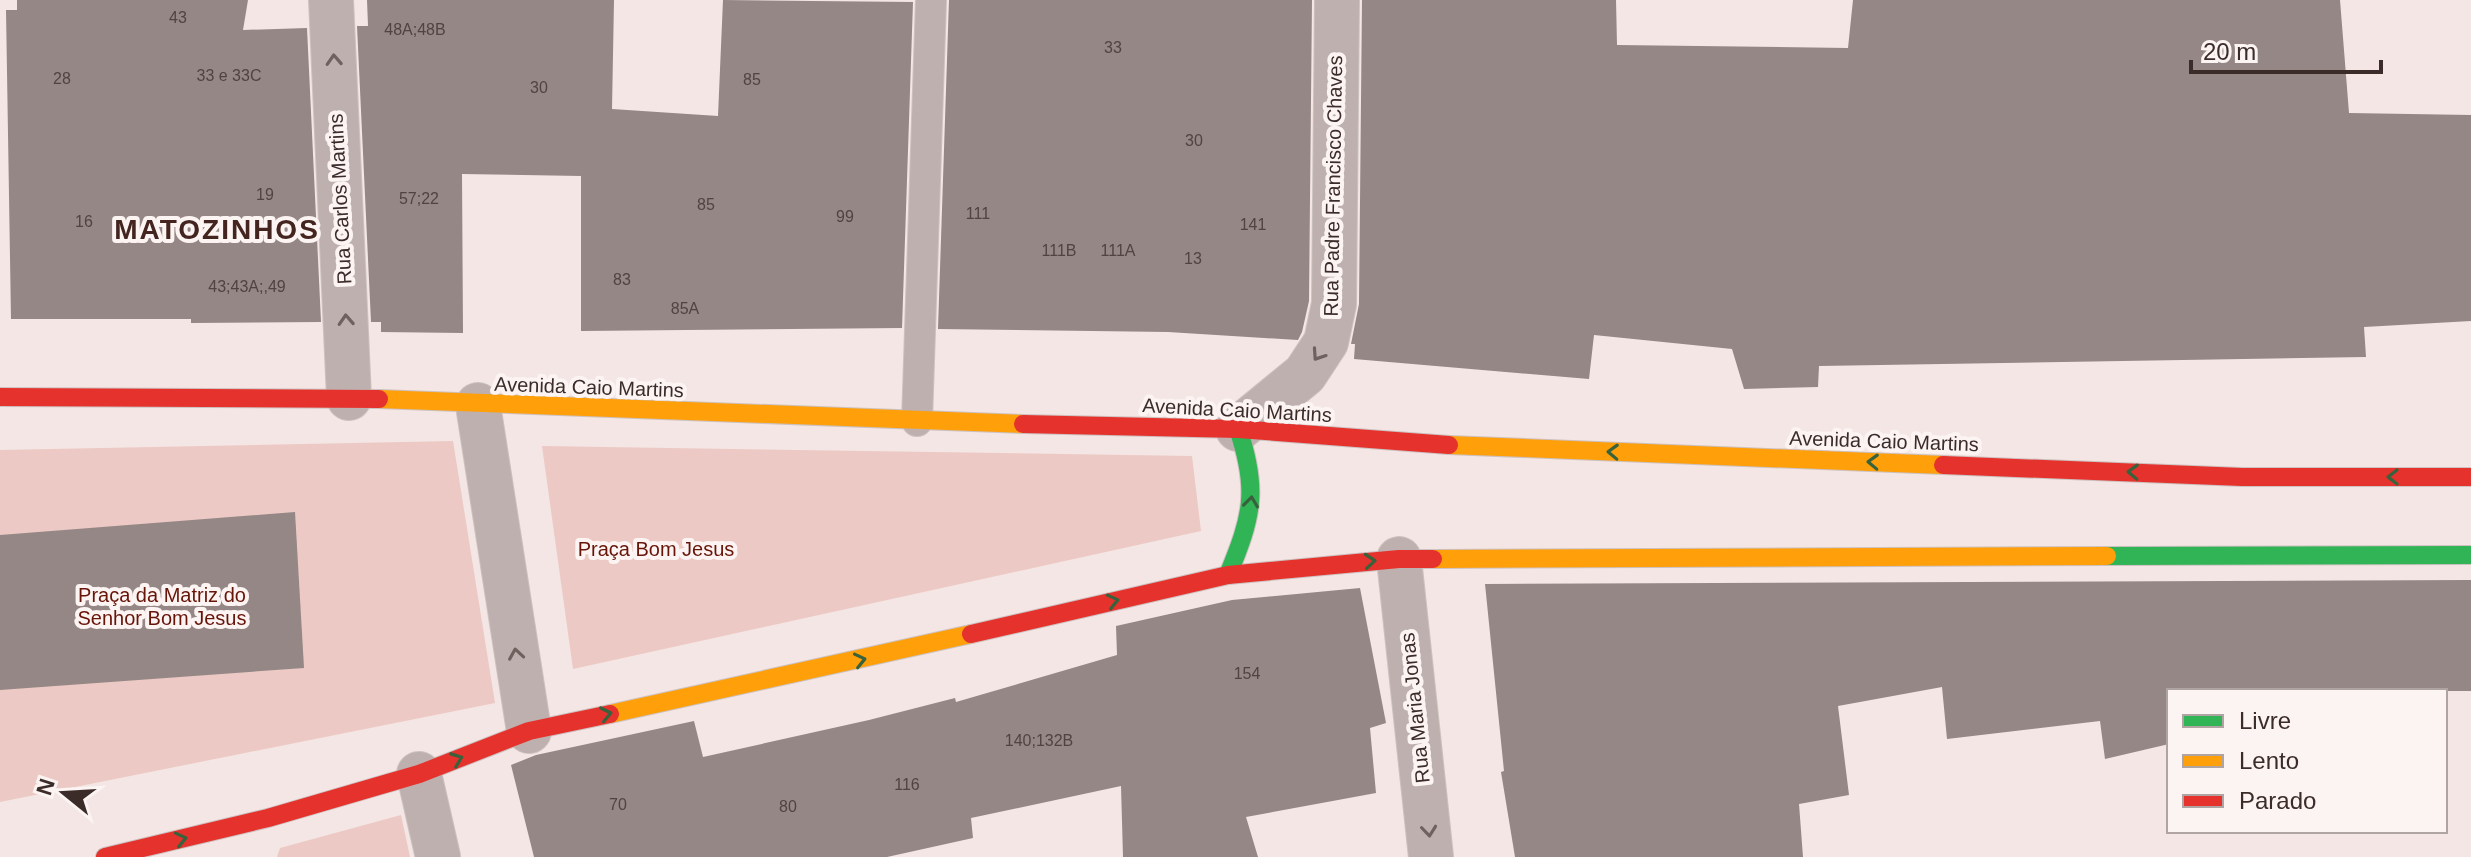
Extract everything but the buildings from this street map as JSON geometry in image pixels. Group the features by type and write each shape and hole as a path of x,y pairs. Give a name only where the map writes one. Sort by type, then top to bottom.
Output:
{"main road":[{"name":"Avenida Caio Martins","path":"0,397 349,398 917,421 1238,429 1397,443 2194,475 2471,477"},
{"path":"1228,575 1244,538 1253,499 1251,461 1238,429"},
{"path":"105,857 268,818 419,774 529,731 1228,575 1399,559 2471,555"},
{"path":"258,844 268,818"}],"street":[{"name":"Rua Carlos Martins","path":"331,0 349,398"},
{"name":"Rua Padre Francisco Chaves","path":"1238,429 1305,374 1326,342 1334,304 1337,0"},
{"path":"478,405 529,731"},
{"name":"Rua Maria Jonas","path":"1399,559 1431,857"},
{"path":"419,774 438,857"}],"lane":[{"path":"917,421 931,0"}],"green space":[{"name":"Praça da Matriz do Senhor Bom Jesus","path":"453,441 495,703 0,802 0,450"},
{"name":"Praça Bom Jesus","path":"542,446 1192,456 1201,531 573,669"},
{"path":"401,815 410,857 277,857 280,848"}],"traffic: fast":[{"path":"1228,575 1243,536 1250,503 1249,469 1238,429"},
{"path":"2107,556 2471,555"}],"traffic: slow":[{"path":"379,399 1023,424"},
{"path":"1449,445 1943,465"},
{"path":"1433,559 2107,556"},
{"path":"610,714 971,634"}],"traffic: jam":[{"path":"0,397 379,399"},
{"path":"1023,424 1238,429 1449,445"},
{"path":"1943,465 2242,477 2471,477"},
{"path":"971,634 1228,575 1399,559 1433,559"},
{"path":"105,857 268,818 419,774 529,731 610,714"}],"district":[{"name":"MATOZINHOS","path":"217,229"}]}
